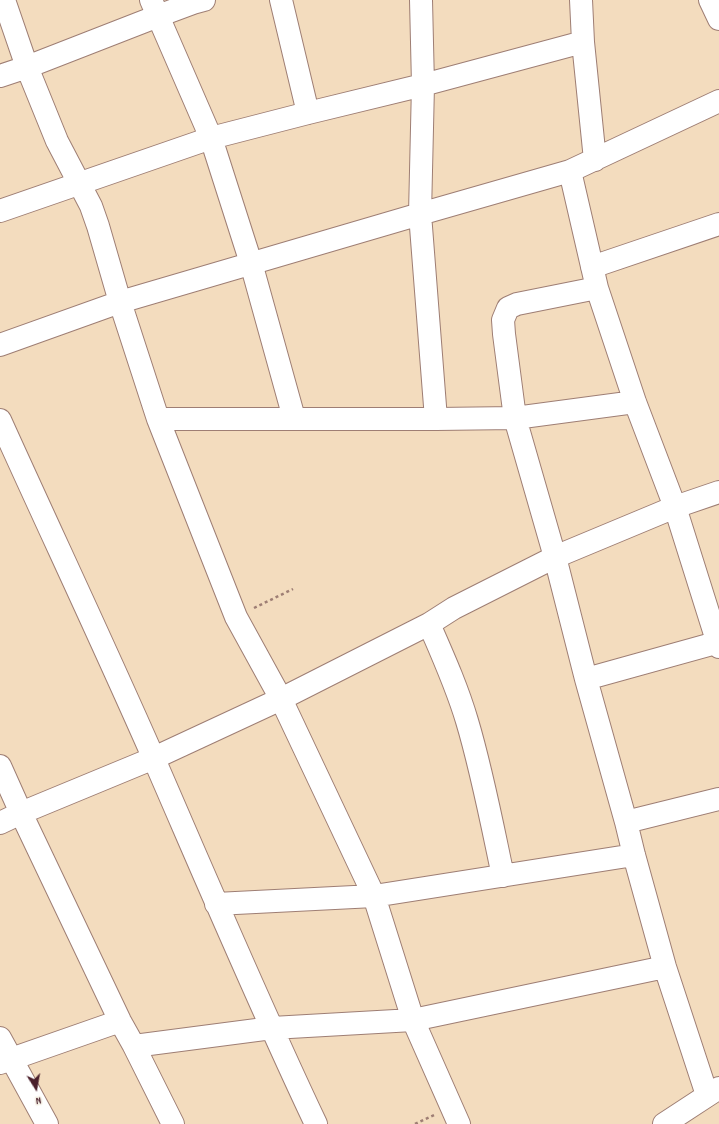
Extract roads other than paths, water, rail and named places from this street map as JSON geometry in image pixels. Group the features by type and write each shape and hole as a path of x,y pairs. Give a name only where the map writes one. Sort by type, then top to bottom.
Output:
{"street":[{"path":"4,0 27,67 57,141 91,206 158,419 236,617 280,698 374,896 413,1020 459,1124"},
{"path":"0,76 27,67 155,8 204,0"},
{"path":"281,0 308,113"},
{"path":"421,0 423,85 420,214 436,419"},
{"path":"581,0 583,42 594,160"},
{"path":"710,0 719,19"},
{"path":"155,8 211,138 251,263 294,418"},
{"path":"0,211 211,138 423,85 583,42"},
{"path":"2,340 120,302 251,263 570,171 719,101"},
{"path":"570,171 594,277 635,402 675,508 718,644 586,679"},
{"path":"672,1122 713,1092 665,967 586,679 555,557 515,418 503,320 508,308 517,304 594,277 719,224"},
{"path":"158,419 515,418 635,402"},
{"path":"0,420 154,758 216,904 316,1124"},
{"path":"0,823 154,758 280,698 429,624 454,608 555,557 675,508 719,492"},
{"path":"429,624 451,675 467,719 481,771 503,876"},
{"path":"0,766 120,1021 134,1046 172,1124"},
{"path":"626,822 719,799"},
{"path":"216,904 374,896 634,855"},
{"path":"134,1046 272,1028 413,1020 665,967"},
{"path":"6,1061 120,1021"},
{"path":"0,1038 6,1061 47,1124"}]}
